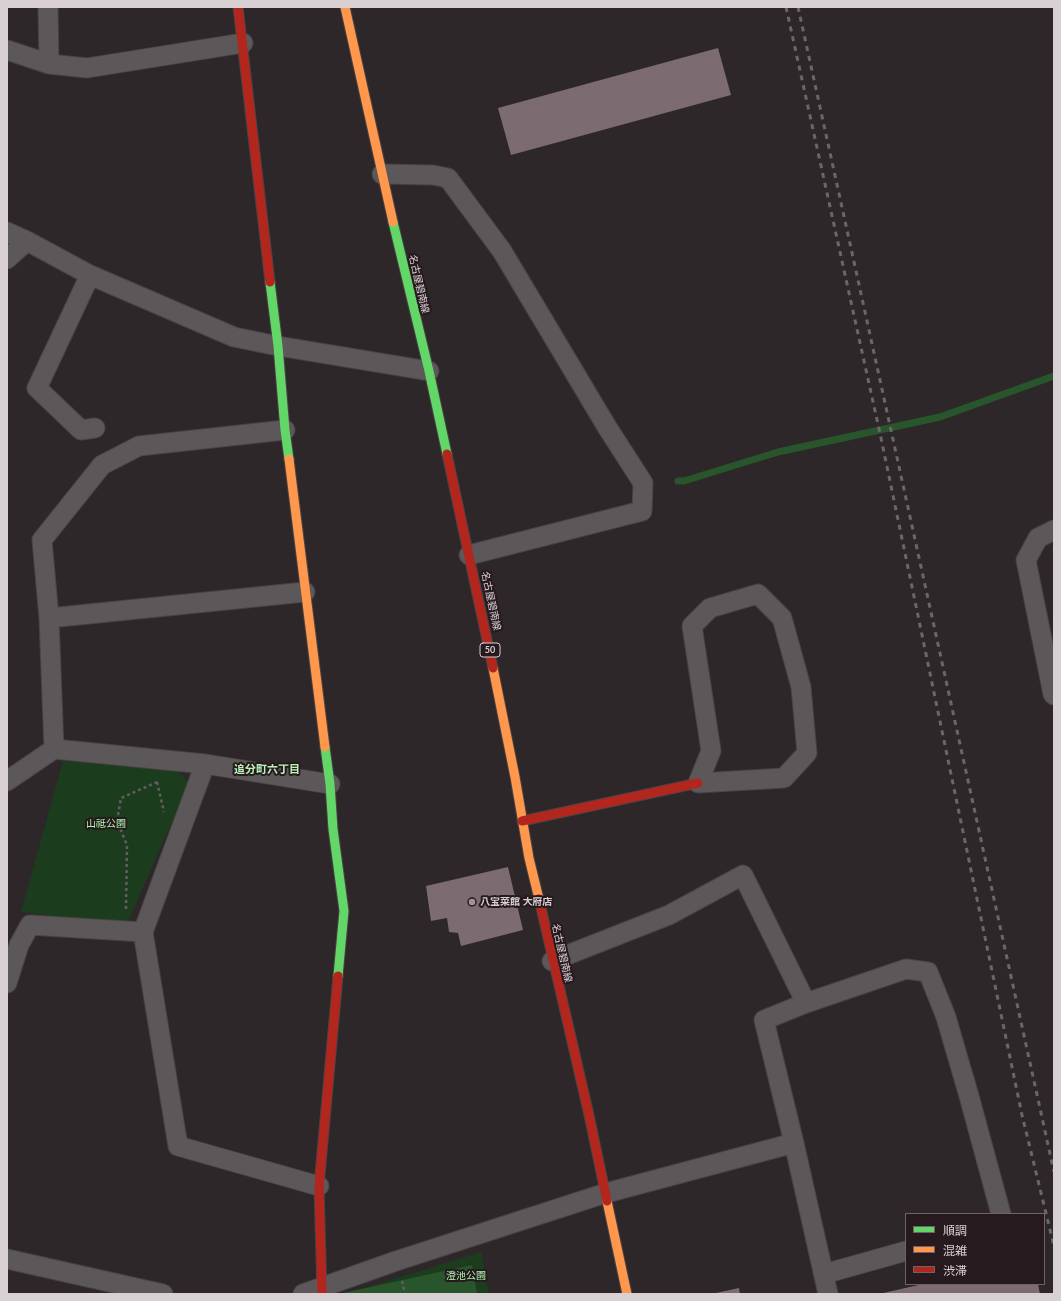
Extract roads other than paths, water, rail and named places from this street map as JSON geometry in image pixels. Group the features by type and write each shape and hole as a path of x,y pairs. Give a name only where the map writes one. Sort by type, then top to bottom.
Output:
{"street":[{"path":"48,7 49,64"},
{"path":"238,7 278,346 285,430 330,784 333,830 344,912 319,1186 322,1291"},
{"name":"名古屋碧南線","path":"345,7 470,555 515,777 529,858 589,1115 627,1294"},
{"path":"7,50 49,64 87,68 243,43"},
{"path":"382,174 433,174 448,178 502,251 607,427 643,483 642,511 470,555"},
{"path":"7,232 27,241 90,275 234,337 278,346 429,371"},
{"path":"7,259 27,241"},
{"path":"90,275 37,388 81,430 95,428"},
{"path":"54,749 49,618 42,540 102,465 139,446 285,430"},
{"path":"1054,530 1038,538 1026,560 1054,695"},
{"path":"49,618 306,592"},
{"path":"522,821 698,783 784,778 807,752 801,687 782,618 758,594 710,608 692,626 712,751 698,783"},
{"path":"7,781 54,749 205,764 330,784"},
{"path":"205,764 143,932 178,1146 319,1186"},
{"path":"552,961 669,915 743,875 806,1003"},
{"path":"7,983 19,945 30,925 143,932"},
{"path":"828,1294 794,1143 764,1020 806,1003 906,969 928,972 948,1024 1001,1213"},
{"path":"303,1294 322,1291 396,1261 606,1193 794,1143"},
{"path":"824,1274 905,1251"},
{"path":"7,1259 163,1294"}],"waterway":[{"path":"678,481 684,481 778,452 940,417 1054,376"}],"railway":[{"path":"786,7 881,438 1022,1115 1054,1246"},
{"path":"798,7 1054,1172"}],"place":[{"name":"八宝菜館 大府店","path":"472,902"}],"district":[{"name":"追分町六丁目","path":"267,769"}],"park label":[{"name":"山祗公園","path":"106,824"},
{"name":"澄池公園","path":"466,1276"}]}
